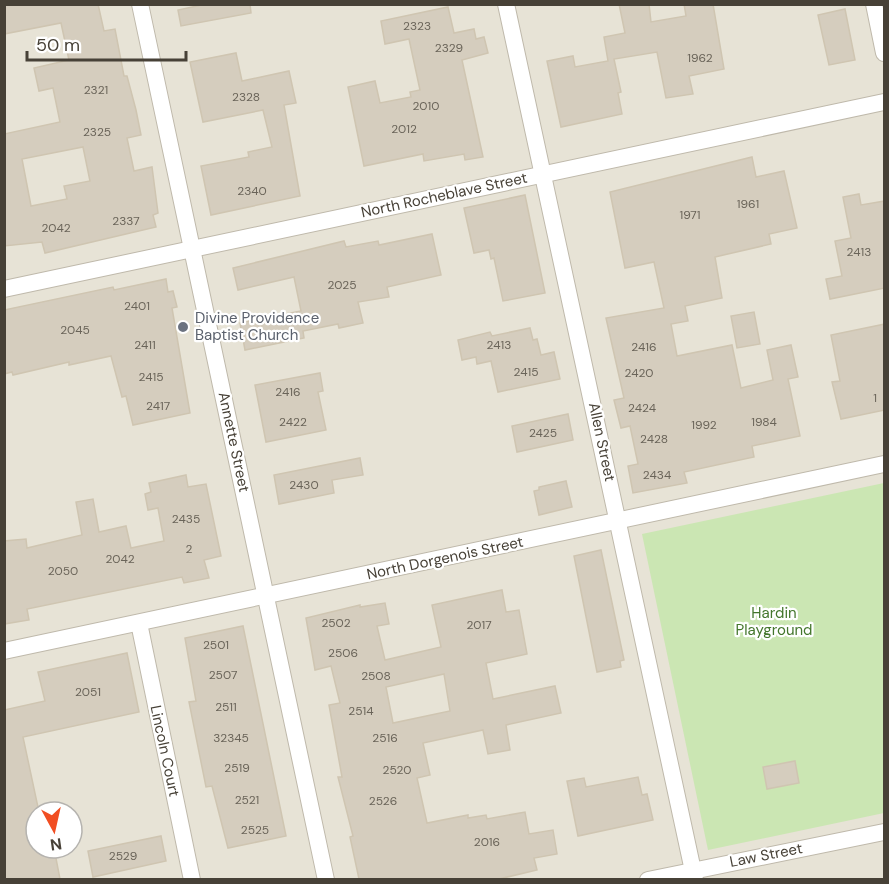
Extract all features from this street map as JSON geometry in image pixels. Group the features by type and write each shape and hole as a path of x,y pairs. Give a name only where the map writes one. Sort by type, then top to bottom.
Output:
{"street":[{"name":"Annette Street","path":"140,4 268,596 326,879"},
{"name":"Allen Street","path":"506,4 694,875"},
{"path":"874,4 885,53"},
{"name":"North Rocheblave Street","path":"4,289 885,102"},
{"name":"North Dorgenois Street","path":"4,651 885,464"},
{"name":"Lincoln Court","path":"139,623 192,879"},
{"name":"Law Street","path":"648,879 694,875 885,832"}],"shaded area":[{"path":"5,5 884,5 884,879 5,880"}],"green space":[{"name":"Hardin Playground","path":"884,483 884,813 708,850 642,534"}],"building":[{"path":"4,4 98,4 104,31 115,29 124,76 127,76 136,110 141,135 127,138 134,171 152,167 158,213 153,215 156,227 45,253 42,242 4,246 4,134 60,122 53,88 39,91 34,68 69,60 61,23 4,34","holes":["83,147 90,181 64,186 67,199 31,206 22,159"]},
{"path":"206,4 250,4 251,13 181,26 178,10"},
{"path":"619,4 649,4 651,22 686,16 684,4 713,4 724,69 689,76 693,94 666,98 657,52 614,59 621,92 618,93 622,114 561,127 547,61 573,56 575,67 608,61 604,37 625,33"},
{"path":"448,7 454,33 474,29 476,39 484,37 488,53 462,60 483,157 465,160 464,154 424,161 423,154 364,166 348,87 375,81 380,103 411,97 410,92 420,90 409,39 385,44 381,21"},
{"path":"845,9 855,60 829,65 818,15"},
{"path":"236,53 242,81 289,71 296,103 284,105 300,196 211,215 201,166 249,157 248,152 272,147 263,110 203,122 190,62"},
{"path":"752,157 756,177 784,171 797,228 769,234 771,244 715,257 722,298 685,306 688,321 671,324 677,356 732,345 741,388 773,380 767,350 791,345 798,377 788,379 800,436 752,446 754,457 684,472 687,483 633,493 628,466 638,464 630,426 621,428 614,400 624,398 606,318 664,308 654,262 625,268 610,192"},
{"path":"859,194 861,205 885,201 885,288 830,299 826,279 842,276 835,241 851,238 843,197"},
{"path":"525,195 545,293 503,301 494,258 491,259 489,250 474,253 464,208"},
{"path":"432,234 441,275 387,287 389,297 358,302 363,323 339,328 338,324 303,331 304,338 245,350 240,323 301,311 294,277 238,290 233,268 344,241 346,247 378,241 379,245"},
{"path":"166,279 168,292 173,291 177,307 172,308 190,413 133,425 126,396 122,397 111,356 69,365 69,362 13,375 12,372 4,374 4,310 113,287 114,290"},
{"path":"754,312 760,344 737,348 731,316"},
{"path":"885,324 885,410 841,419 832,382 840,381 831,335"},
{"path":"530,328 533,340 537,339 541,355 554,352 560,379 498,392 491,361 477,364 476,357 462,360 458,340 490,332 492,336"},
{"path":"320,373 323,391 318,392 326,430 266,442 255,385"},
{"path":"568,414 573,440 517,452 512,426"},
{"path":"360,458 363,475 332,480 334,493 279,504 274,475"},
{"path":"186,475 188,487 206,484 221,556 204,560 209,578 184,583 182,577 27,609 29,620 4,624 4,541 26,539 27,548 82,535 76,502 93,499 99,532 126,526 131,548 164,541 158,508 148,510 145,494 151,492 149,483"},
{"path":"566,481 572,507 539,515 534,491 539,490 539,487"},
{"path":"601,550 624,660 620,661 621,667 597,672 574,556"},
{"path":"502,590 506,612 519,610 527,654 486,663 493,699 555,686 561,713 506,725 510,750 488,754 483,730 423,743 430,775 417,778 427,823 468,815 468,818 486,815 487,819 525,812 529,834 553,830 557,854 534,858 537,870 499,879 359,879 350,837 353,836 338,777 342,777 329,705 340,703 331,666 315,670 306,618 360,605 360,607 385,603 389,624 377,626 385,660 441,647 432,605","holes":["444,674 450,711 393,723 386,687"]},
{"path":"243,626 286,836 228,848 212,786 206,787 189,702 196,701 185,638"},
{"path":"127,653 139,712 23,737 36,800 24,800 24,860 56,860 60,879 4,879 4,710 45,701 38,672"},
{"path":"795,761 799,783 767,789 763,767"},
{"path":"638,777 642,795 647,794 653,820 578,836 567,781 584,778 586,787"},
{"path":"161,836 166,861 93,877 88,851"}],"place":[{"name":"Divine Providence Baptist Church","path":"183,327"}]}
